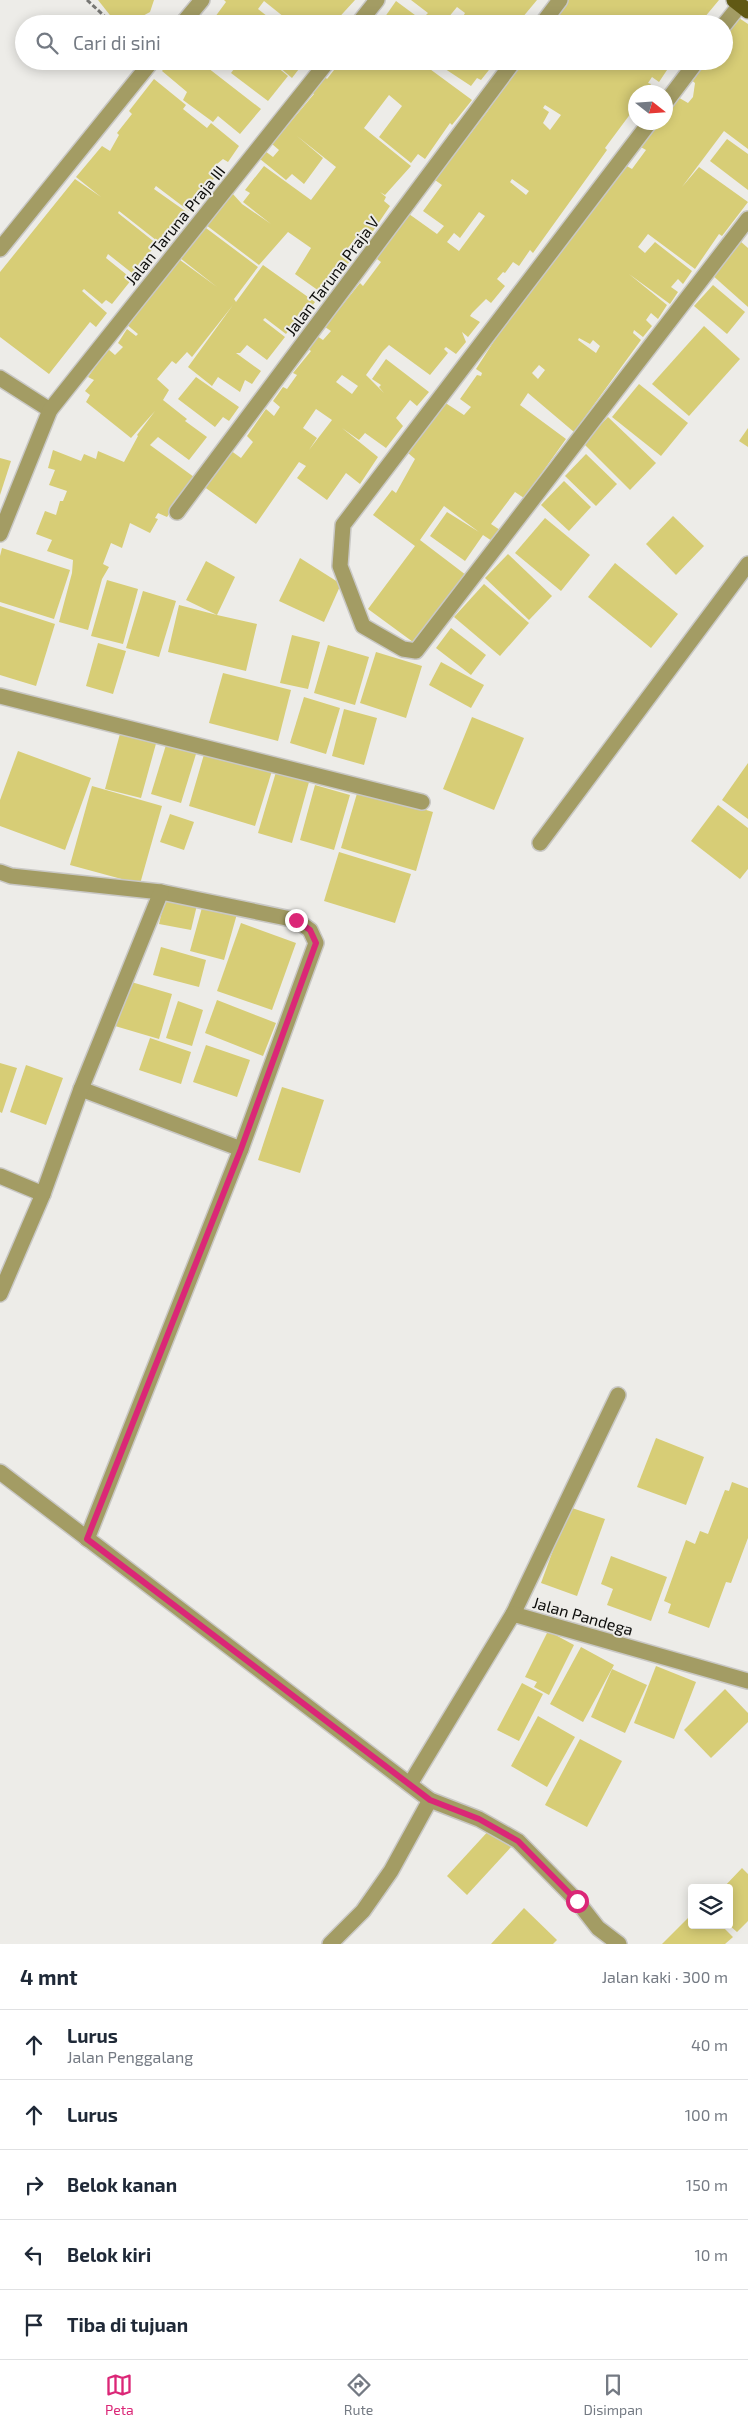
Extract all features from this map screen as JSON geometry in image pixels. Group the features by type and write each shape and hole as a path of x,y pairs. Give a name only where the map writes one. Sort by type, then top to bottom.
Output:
{"street":[{"path":"190,15 202,0"},
{"path":"365,15 377,0"},
{"path":"549,15 560,0"},
{"path":"732,15 740,5"},
{"path":"0,250 145,70"},
{"name":"Jalan Taruna Praja III","path":"0,534 50,410 321,70"},
{"name":"Jalan Taruna Praja V","path":"177,512 507,70"},
{"path":"673,93 690,70"},
{"path":"644,130 343,525 340,566 363,626 403,649 416,651 748,219"},
{"path":"0,378 50,410"},
{"path":"540,844 748,564"},
{"path":"0,696 422,802"},
{"path":"0,872 11,876 161,892 296,920 310,930 316,943 241,1149 87,1539"},
{"path":"0,1294 43,1194 81,1089 161,892"},
{"path":"81,1089 241,1149"},
{"path":"0,1176 43,1194"},
{"path":"513,1614 618,1395"},
{"path":"0,1472 430,1800 479,1819 518,1841 577,1901 598,1928 618,1944"},
{"name":"Jalan Pandega","path":"410,1784 513,1614 748,1680"},
{"path":"330,1944 363,1911 386,1879 430,1800"}],"path":[{"path":"87,0 103,15"}],"building":[{"path":"98,0 154,0 150,12 144,15 110,15"},
{"path":"224,0 355,0 341,15 282,15 264,1 258,9 266,15 216,15 226,2"},
{"path":"411,0 537,0 524,15 464,15 465,13 457,7 450,15 426,15 428,13"},
{"path":"568,0 719,0 706,15 556,15"},
{"path":"396,1 415,15 386,15"},
{"path":"736,16 748,24 748,149 724,131 682,187 699,167 748,202 722,236 719,234 695,269 648,234 638,247 645,253 655,242 692,271 683,284 678,279 671,287 678,292 670,304 629,274 667,305 658,319 651,313 646,320 652,326 643,337 634,330 633,333 641,340 574,432 528,393 520,405 566,439 524,498 515,492 491,524 500,530 492,541 483,535 465,561 430,536 447,512 479,532 444,506 420,540 466,575 441,610 438,609 413,642 368,609 415,546 373,515 392,490 396,493 415,459 408,453 444,402 464,415 471,407 460,399 477,375 481,376 482,373 476,369 498,335 625,165 632,169 646,150 639,146 650,130 673,130 673,100 676,96 688,103 693,97 695,83 689,78 695,70 733,70 733,20","holes":["579,338 590,344 593,340 600,346 596,353 578,340","539,365 545,370 538,379 532,373"]},
{"path":"211,70 261,109 240,134 218,116 213,122 183,100 187,92 162,71"},
{"path":"233,70 281,70 288,76 268,101 231,73"},
{"path":"283,70 298,70 292,78"},
{"path":"334,70 431,70 472,100 452,125 450,123 425,159 418,154 411,163 379,137 402,106 389,95 364,128 411,166 385,195 380,192 386,197 384,201 390,206 369,237 361,230 343,255 351,260 342,271 336,266 319,291 295,274 311,248 288,232 259,265 206,225 232,193 242,204 271,224 243,202 250,193 245,190 264,166 311,200 336,167 297,136 323,158 304,184 292,174 286,180 260,159 265,151 273,157 279,150 272,144 314,94 311,92 325,77 327,79"},
{"path":"447,70 489,70 481,80 477,78 471,86"},
{"path":"516,70 667,70 659,82 652,77 648,83 650,85 628,85 628,117 605,148 607,150 533,253 530,250 519,266 513,262 505,273 503,272 497,279 505,286 491,303 486,299 472,313 470,316 480,322 468,337 462,332 466,342 456,354 446,347 444,349 448,353 430,375 389,345 383,351 366,375 384,393 379,387 381,385 372,379 386,359 429,392 417,406 410,400 396,418 403,426 386,448 365,433 359,440 342,428 378,457 360,484 346,473 327,500 297,478 306,466 299,462 256,524 203,486 230,450 241,458 253,442 247,436 266,409 274,416 280,407 273,401 283,387 287,389 297,375 293,373 311,351 308,349 317,336 323,340 331,331 325,327 360,283 363,286 381,262 377,259 383,248 409,214 437,234 444,226 423,211 442,185 435,180 487,112","holes":["545,105 561,115 550,130 543,123 549,112 543,108","512,179 529,191 526,195 510,182","479,212 485,216 459,251 447,242 454,233 460,238","342,375 358,386 352,394 336,382","316,409 332,420 309,450 317,438 303,428"]},
{"path":"154,79 186,105 183,109 207,128 211,123 239,146 228,162 223,159 217,164 222,168 189,211 156,186 154,189 188,213 161,244 119,211 118,213 157,244 132,273 108,254 106,258 132,279 112,304 106,300 102,304 84,289 82,291 107,313 96,327 90,322 49,374 0,337 0,272 75,179 101,197 76,177 102,146 110,151 119,135 117,133 132,114 129,111"},
{"path":"727,139 748,154 748,190 710,161"},
{"path":"206,228 258,267 234,299 236,302 263,265 315,302 302,320 299,316 286,334 265,318 263,320 285,337 267,360 247,345 240,353 236,353 261,371 252,384 245,380 240,392 218,377 212,386 188,367 233,305 192,357 187,352 176,364 172,361 157,379 169,390 163,400 187,419 185,421 207,437 189,460 158,437 150,445 194,477 167,517 158,513 155,518 158,519 150,533 130,523 122,548 111,543 103,564 109,567 102,579 88,630 59,622 72,573 73,560 47,551 52,540 36,534 45,511 56,515 60,501 63,501 67,491 49,485 55,470 48,468 53,450 81,461 84,454 96,459 98,451 124,462 137,435 155,411 131,438 86,402 90,395 85,391 94,380 88,377 108,349 115,355 123,347 118,343 127,329 136,336 138,334 126,324 180,260 217,287 180,258"},
{"path":"740,241 748,248 748,307 711,274"},
{"path":"713,285 745,312 727,334 694,306"},
{"path":"704,326 740,359 689,416 652,384"},
{"path":"196,377 239,407 229,421 223,417 215,427 178,399"},
{"path":"639,384 688,423 661,456 612,417"},
{"path":"608,417 656,463 630,490 583,443"},
{"path":"748,428 748,447 739,441"},
{"path":"586,454 617,484 596,506 565,476"},
{"path":"0,458 11,461 0,495"},
{"path":"564,481 591,507 569,531 541,505"},
{"path":"673,516 704,546 676,575 646,544"},
{"path":"545,518 590,555 561,591 515,553"},
{"path":"2,548 70,570 54,619 0,602 0,556"},
{"path":"508,554 552,596 529,620 485,578"},
{"path":"300,558 341,584 324,622 279,601"},
{"path":"206,561 235,577 217,615 186,600"},
{"path":"615,563 678,614 651,648 588,597"},
{"path":"107,580 138,589 123,644 91,636"},
{"path":"484,584 529,623 500,656 454,617"},
{"path":"143,591 176,601 159,657 126,648"},
{"path":"179,605 257,624 246,671 168,652"},
{"path":"0,606 55,624 36,686 0,675"},
{"path":"451,628 486,655 471,675 436,648"},
{"path":"292,635 320,642 308,689 280,683"},
{"path":"98,643 126,651 113,694 86,686"},
{"path":"328,645 369,657 355,705 314,693"},
{"path":"376,652 422,666 406,718 360,703"},
{"path":"441,662 484,685 471,708 429,685"},
{"path":"223,673 291,690 278,741 209,723"},
{"path":"304,697 340,708 326,754 290,743"},
{"path":"344,709 377,718 364,765 332,756"},
{"path":"472,717 524,738 494,810 443,789"},
{"path":"121,730 157,740 141,798 105,789"},
{"path":"166,745 196,754 181,803 151,794"},
{"path":"18,751 91,778 65,850 0,826 0,800"},
{"path":"205,751 272,771 255,826 189,806"},
{"path":"748,763 748,819 722,800"},
{"path":"276,772 309,782 292,843 258,833"},
{"path":"315,785 350,795 334,850 300,840"},
{"path":"92,786 162,806 140,884 70,865"},
{"path":"358,790 433,812 416,871 341,848"},
{"path":"718,805 748,828 748,869 740,879 691,841"},
{"path":"170,814 194,822 184,850 160,842"},
{"path":"339,852 411,874 395,923 324,901"},
{"path":"165,899 197,905 191,930 159,924"},
{"path":"203,904 237,914 224,960 190,951"},
{"path":"241,923 296,943 272,1010 217,991"},
{"path":"161,947 206,960 199,987 153,975"},
{"path":"128,981 172,994 159,1039 115,1026"},
{"path":"217,1000 276,1023 263,1056 205,1033"},
{"path":"178,1001 203,1010 192,1046 166,1038"},
{"path":"150,1038 191,1052 181,1084 139,1070"},
{"path":"206,1045 250,1060 237,1097 193,1082"},
{"path":"0,1063 17,1068 2,1113 0,1112"},
{"path":"26,1065 63,1078 46,1125 10,1112"},
{"path":"282,1087 324,1100 300,1173 258,1160"},
{"path":"656,1438 704,1457 686,1505 637,1487"},
{"path":"732,1482 748,1488 748,1538 731,1583 726,1582 709,1628 668,1613 671,1604 664,1601 686,1540 695,1544 700,1531 708,1534 725,1490 729,1491"},
{"path":"569,1507 605,1519 577,1596 541,1583"},
{"path":"611,1556 667,1577 651,1621 607,1605 613,1589 601,1584"},
{"path":"548,1631 574,1645 549,1695 534,1687 537,1682 525,1677"},
{"path":"581,1647 614,1665 583,1722 550,1704"},
{"path":"656,1666 696,1682 674,1739 634,1723"},
{"path":"612,1669 647,1685 625,1733 591,1717"},
{"path":"522,1683 543,1694 519,1741 497,1730"},
{"path":"725,1689 748,1713 748,1722 711,1758 684,1730"},
{"path":"538,1716 575,1737 547,1787 511,1766"},
{"path":"580,1739 622,1761 587,1827 545,1805"},
{"path":"492,1827 512,1846 467,1895 447,1876"},
{"path":"742,1868 748,1874 748,1921 737,1932 733,1928 733,1884 727,1884"},
{"path":"524,1908 557,1940 553,1944 491,1944"},
{"path":"688,1918 688,1929 725,1929 733,1937 725,1944 662,1944"}],"route":[{"path":"296,920 310,930 316,943 241,1149 87,1539 430,1800 479,1819 518,1841 577,1901"}]}
